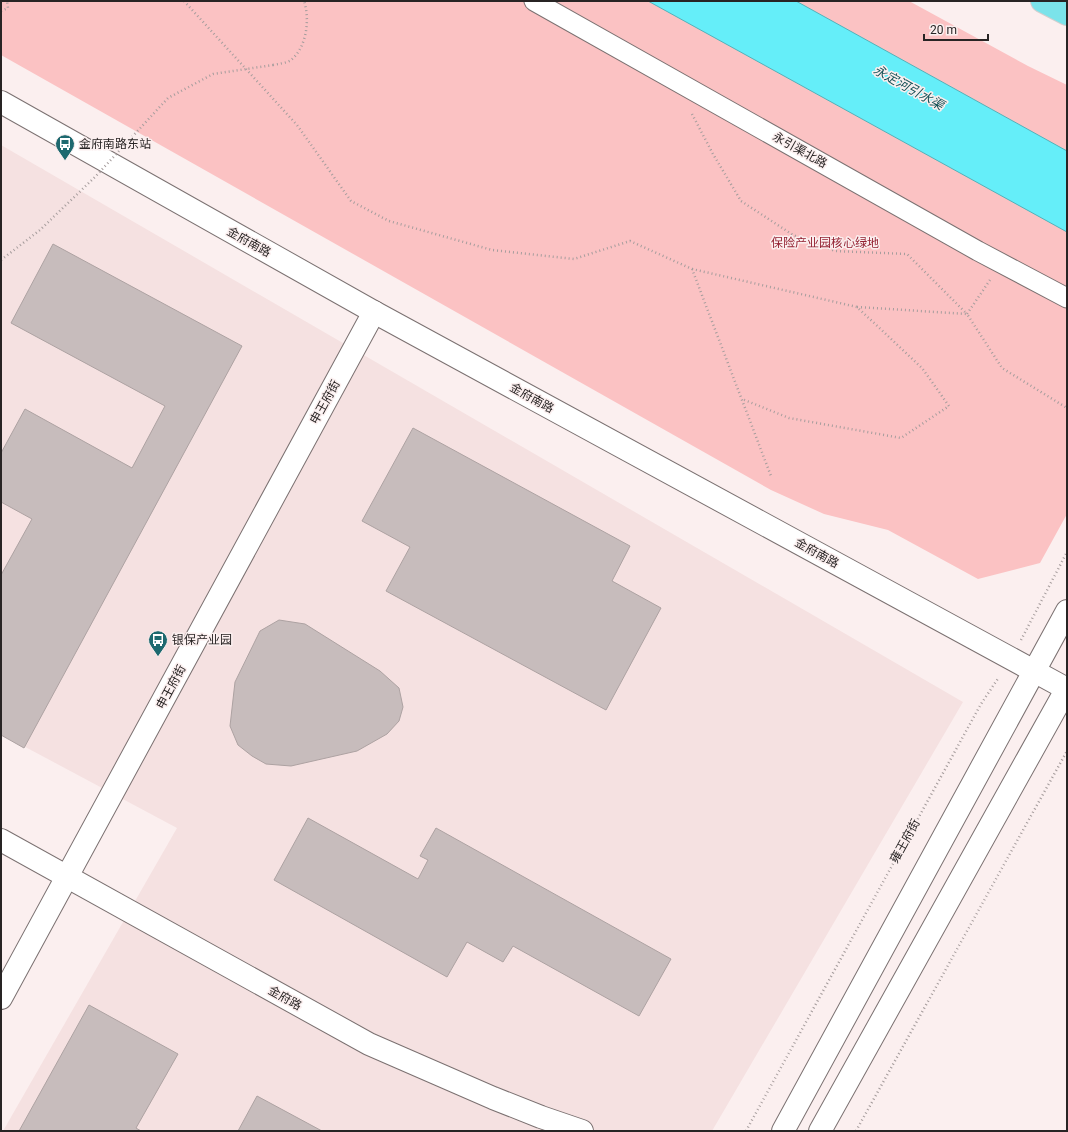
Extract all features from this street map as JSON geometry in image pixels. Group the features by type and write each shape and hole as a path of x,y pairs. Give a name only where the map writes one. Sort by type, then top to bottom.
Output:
{"main road":[{"path":"1042,1 1067,14"}],"street":[{"name":"永引渠北路","path":"534,1 563,8 1002,263 1067,298"},
{"name":"金府南路","path":"1,102 374,312 1067,688"},
{"name":"申王府街","path":"1,998 374,312"},
{"path":"783,1131 1067,611"},
{"path":"820,1131 1067,688"},
{"name":"金府路","path":"1,840 369,1044 493,1098 582,1131"}],"path":[{"path":"1,11 8,8 7,1"},
{"path":"184,1 297,125 351,201 389,221 492,250 574,259 630,241 692,270 857,307 967,314"},
{"path":"1,260 40,230 95,177 168,98 213,74 290,61 299,50 306,34 304,1"},
{"path":"689,108 713,154 741,201 793,235 835,251 907,254 967,314 1002,368 1067,408"},
{"path":"967,314 1002,263"},
{"path":"692,270 771,476"},
{"path":"741,399 789,418 901,438 949,406 922,368 857,307"},
{"name":"雍王府街","path":"746,1131 981,704 1011,658 1067,552"},
{"path":"856,1131 1067,751"}],"shaded area":[{"path":"1,145 963,702 712,1131 3,1131 177,828 1,734"}],"green space":[{"name":"保险产业园核心绿地","path":"1,1 909,1 1028,66 1067,85 1067,514 1040,563 978,579 888,530 824,514 771,490 1,55"}],"water":[{"name":"永定河引水渠","path":"648,1 796,1 1067,151 1067,232"}],"building":[{"path":"53,244 242,346 24,748 1,735 1,575 32,519 1,502 1,453 25,409 132,468 165,406 11,323"},
{"path":"413,428 630,546 612,581 661,608 606,710 386,591 410,547 362,521"},
{"path":"279,620 305,624 380,671 399,688 403,707 399,721 387,734 357,751 291,766 266,764 252,756 238,745 230,726 235,682 260,631"},
{"path":"308,818 418,879 428,860 420,856 436,828 671,959 639,1016 513,946 503,962 467,942 447,977 274,880"},
{"path":"89,1005 178,1054 136,1128 141,1131 19,1131"},
{"path":"257,1096 322,1131 238,1131"}],"place":[{"name":"金府南路东站","path":"65,161"},
{"name":"银保产业园","path":"158,657"}]}
